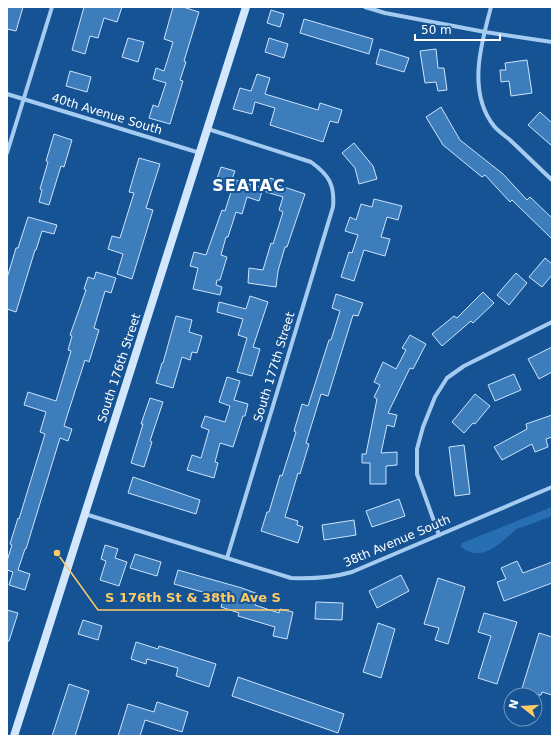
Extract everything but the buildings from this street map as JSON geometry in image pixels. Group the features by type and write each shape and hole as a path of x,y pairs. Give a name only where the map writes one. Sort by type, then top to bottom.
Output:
{"street":[{"path":"7,153 52,7"},
{"name":"South 176th Street","path":"14,736 201,153 246,7"},
{"path":"365,7 385,13 485,32 552,42"},
{"path":"491,7 478,69 479,95 494,126 552,180"},
{"name":"40th Avenue South","path":"7,94 201,153"},
{"name":"South 177th Street","path":"208,129 311,162 321,169 330,181 334,194 333,207 227,558"},
{"path":"438,535 417,474 417,449 423,427 435,397 447,378 464,366 552,322"},
{"name":"38th Avenue South","path":"84,514 291,578 315,579 339,576 352,572 552,487"}],"shaded area":[{"path":"552,507 552,516 518,528 492,549 477,553 469,552 461,547 462,543"}],"place":[{"name":"S 176th St & 38th Ave S","path":"57,553"}],"district":[{"name":"SEATAC","path":"249,185"}]}
